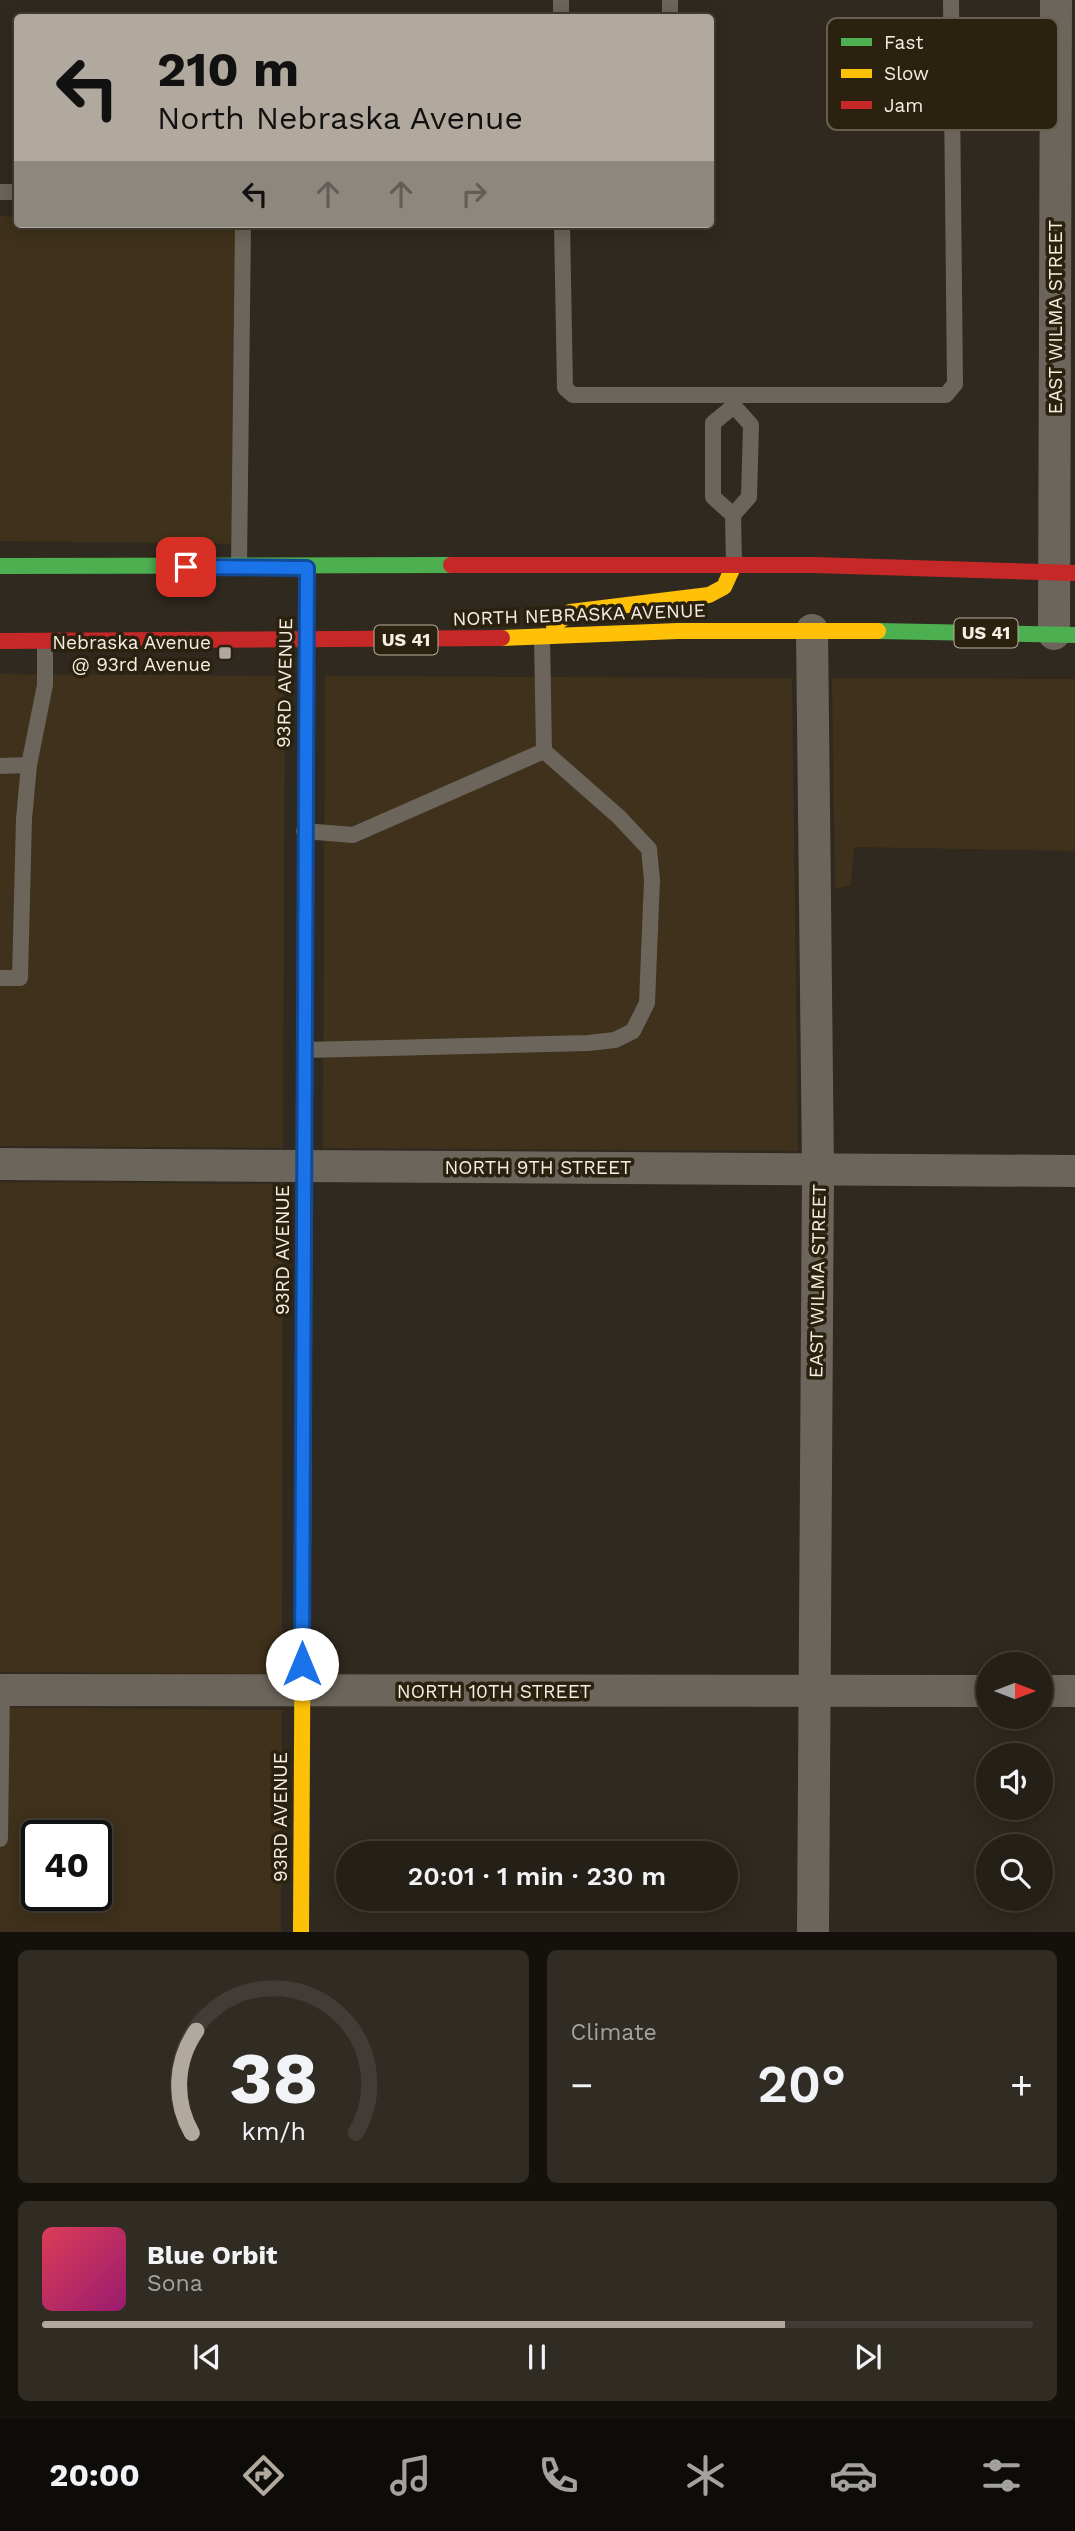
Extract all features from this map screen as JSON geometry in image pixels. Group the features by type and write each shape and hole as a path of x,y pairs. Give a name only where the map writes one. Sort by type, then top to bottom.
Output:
{"main road":[{"path":"0,566 307,568 734,565 1065,573"},
{"path":"542,636 570,612 626,603 709,595 724,587 734,565"},
{"name":"93RD AVENUE","path":"301,1932 307,568"},
{"name":"NORTH NEBRASKA AVENUE","path":"0,641 306,641 812,630 1065,635"}],"street":[{"name":"EAST WILMA STREET","path":"1056,0 1056,18"},
{"name":"EAST WILMA STREET","path":"1058,127 1065,635"},
{"name":"EAST WILMA STREET","path":"812,630 818,1169 812,1690 813,1932"},
{"name":"NORTH 9TH STREET","path":"0,1164 1075,1171"},
{"name":"NORTH 10TH STREET","path":"1,1690 976,1690"},
{"path":"1054,1690 1075,1690"}],"lane":[{"path":"951,0 951,18"},
{"path":"562,228 565,388 573,396 734,400 946,396 955,384 952,130"},
{"path":"239,567 243,228"},
{"path":"733,515 713,497 713,424 734,400"},
{"path":"734,400 751,425 749,497 733,515 734,565"},
{"path":"304,1050 589,1043 615,1040 633,1031 647,1003 652,880 649,849 619,817 544,751 542,636"},
{"path":"0,978 20,978 17,918 19,819 45,685 45,641"},
{"path":"304,831 353,835 544,751"},
{"path":"0,766 29,765"},
{"path":"0,1839 1,1690"}],"shaded area":[{"path":"0,216 14,217 14,228 241,228 236,544 0,541"},
{"path":"0,674 285,676 283,1148 0,1146"},
{"path":"325,676 792,678 798,1151 323,1148"},
{"path":"832,678 1075,679 1075,851 854,847 851,885 835,889"},
{"path":"0,1182 283,1184 282,1674 0,1672"},
{"path":"0,1707 282,1710 281,1932 0,1932"}],"traffic: fast":[{"path":"0,566 451,565"},
{"path":"878,631 1075,635"},
{"path":"303,1557 305,1069"}],"traffic: slow":[{"path":"554,626 570,612 709,595 724,587 734,565"},
{"path":"502,638 678,631 878,631"},
{"path":"301,1932 303,1557"}],"traffic: jam":[{"path":"451,565 813,565 1075,573"},
{"path":"305,1069 307,568"},
{"path":"0,641 502,638"}],"place":[{"name":"Nebraska Avenue @ 93rd Avenue","path":"225,653"}],"route":[{"path":"186,567 307,568 302,1664"}]}
